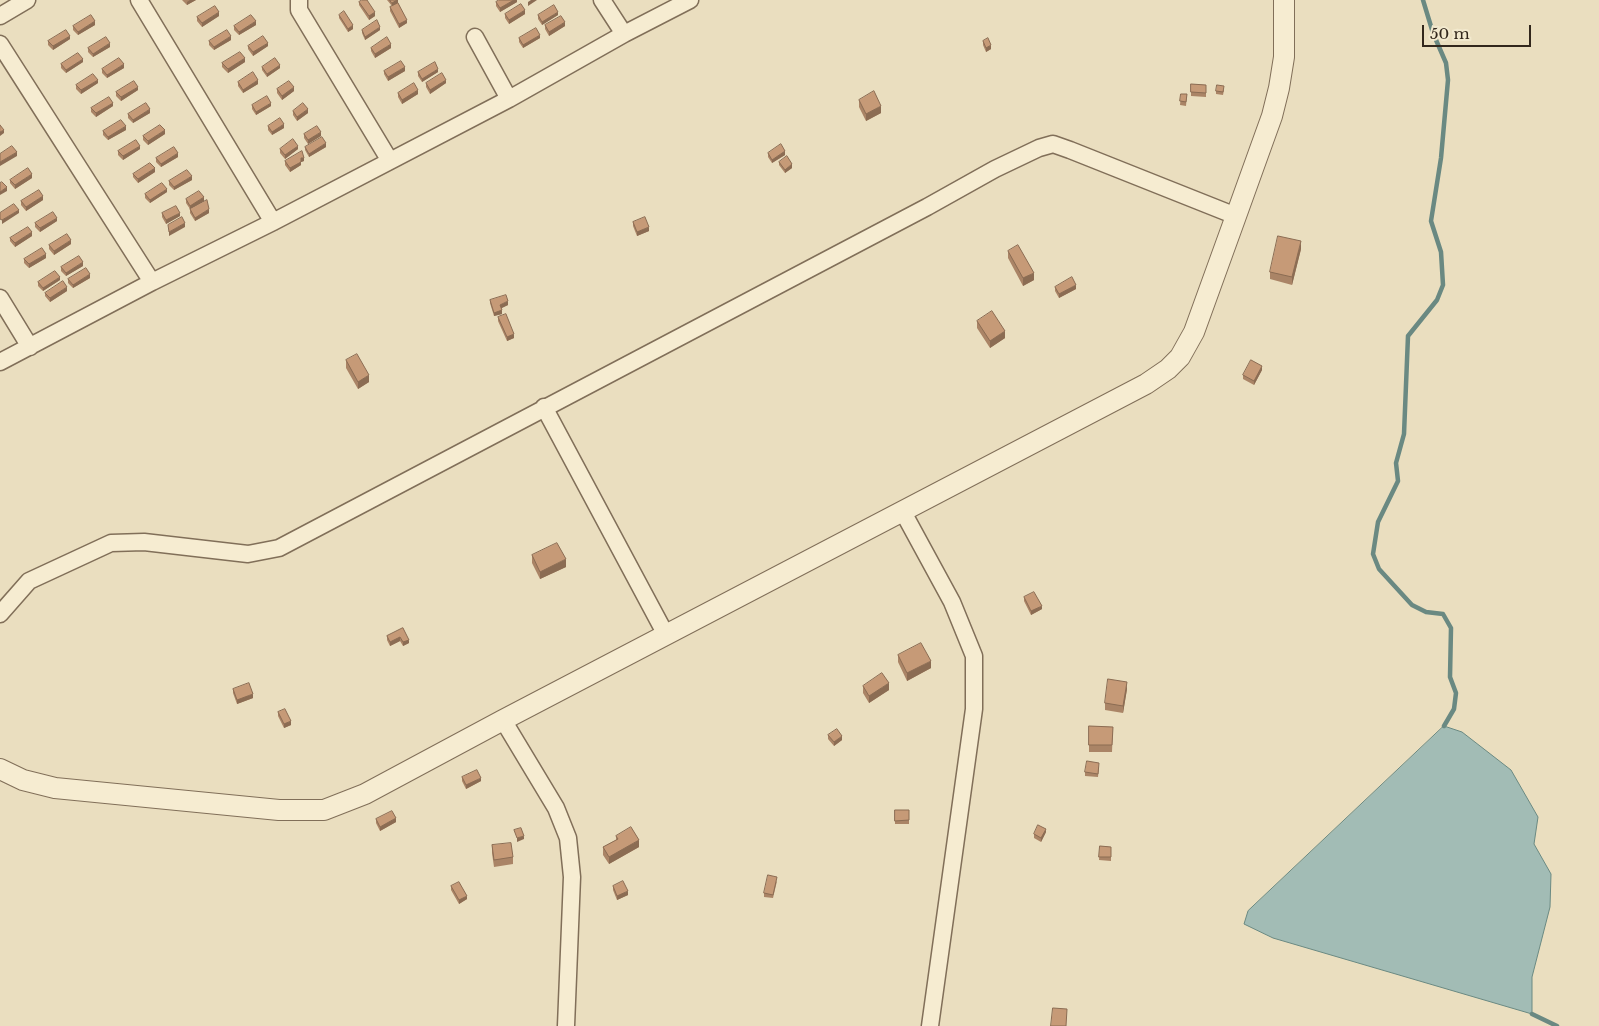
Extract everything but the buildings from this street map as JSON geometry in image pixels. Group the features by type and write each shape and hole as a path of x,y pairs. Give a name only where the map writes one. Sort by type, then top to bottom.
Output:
{"street":[{"path":"0,16 27,0"},
{"path":"139,0 273,222"},
{"path":"299,0 299,10 390,161"},
{"path":"602,0 624,34"},
{"path":"0,362 152,282 273,222 509,100 624,34 690,0"},
{"path":"0,769 23,780 55,788 279,810 324,810 365,794 1146,384 1168,369 1180,357 1194,332 1272,116 1284,57 1284,0"},
{"path":"475,37 509,100"},
{"path":"0,44 152,282"},
{"path":"0,614 29,582 111,543 144,542 248,554 279,548 987,173 1039,148 1053,144 1236,216"},
{"path":"0,298 30,347"},
{"path":"544,407 666,635"},
{"path":"903,512 952,602 974,656 974,709 930,1026"},
{"path":"503,720 556,808 568,838 572,877 566,1026"}],"water":[{"path":"1444,726 1462,732 1511,770 1538,817 1534,844 1551,874 1550,907 1532,977 1532,1014 1273,938 1244,924 1248,911"}],"waterway":[{"path":"1423,0 1433,33 1446,63 1448,80 1441,158 1431,221 1441,252 1443,285 1437,300 1408,336 1404,434 1396,463 1398,481 1378,522 1373,554 1379,569 1412,605 1426,612 1443,614 1451,628 1450,677 1456,693 1454,709 1444,726"},
{"path":"1532,1014 1557,1026"}]}
